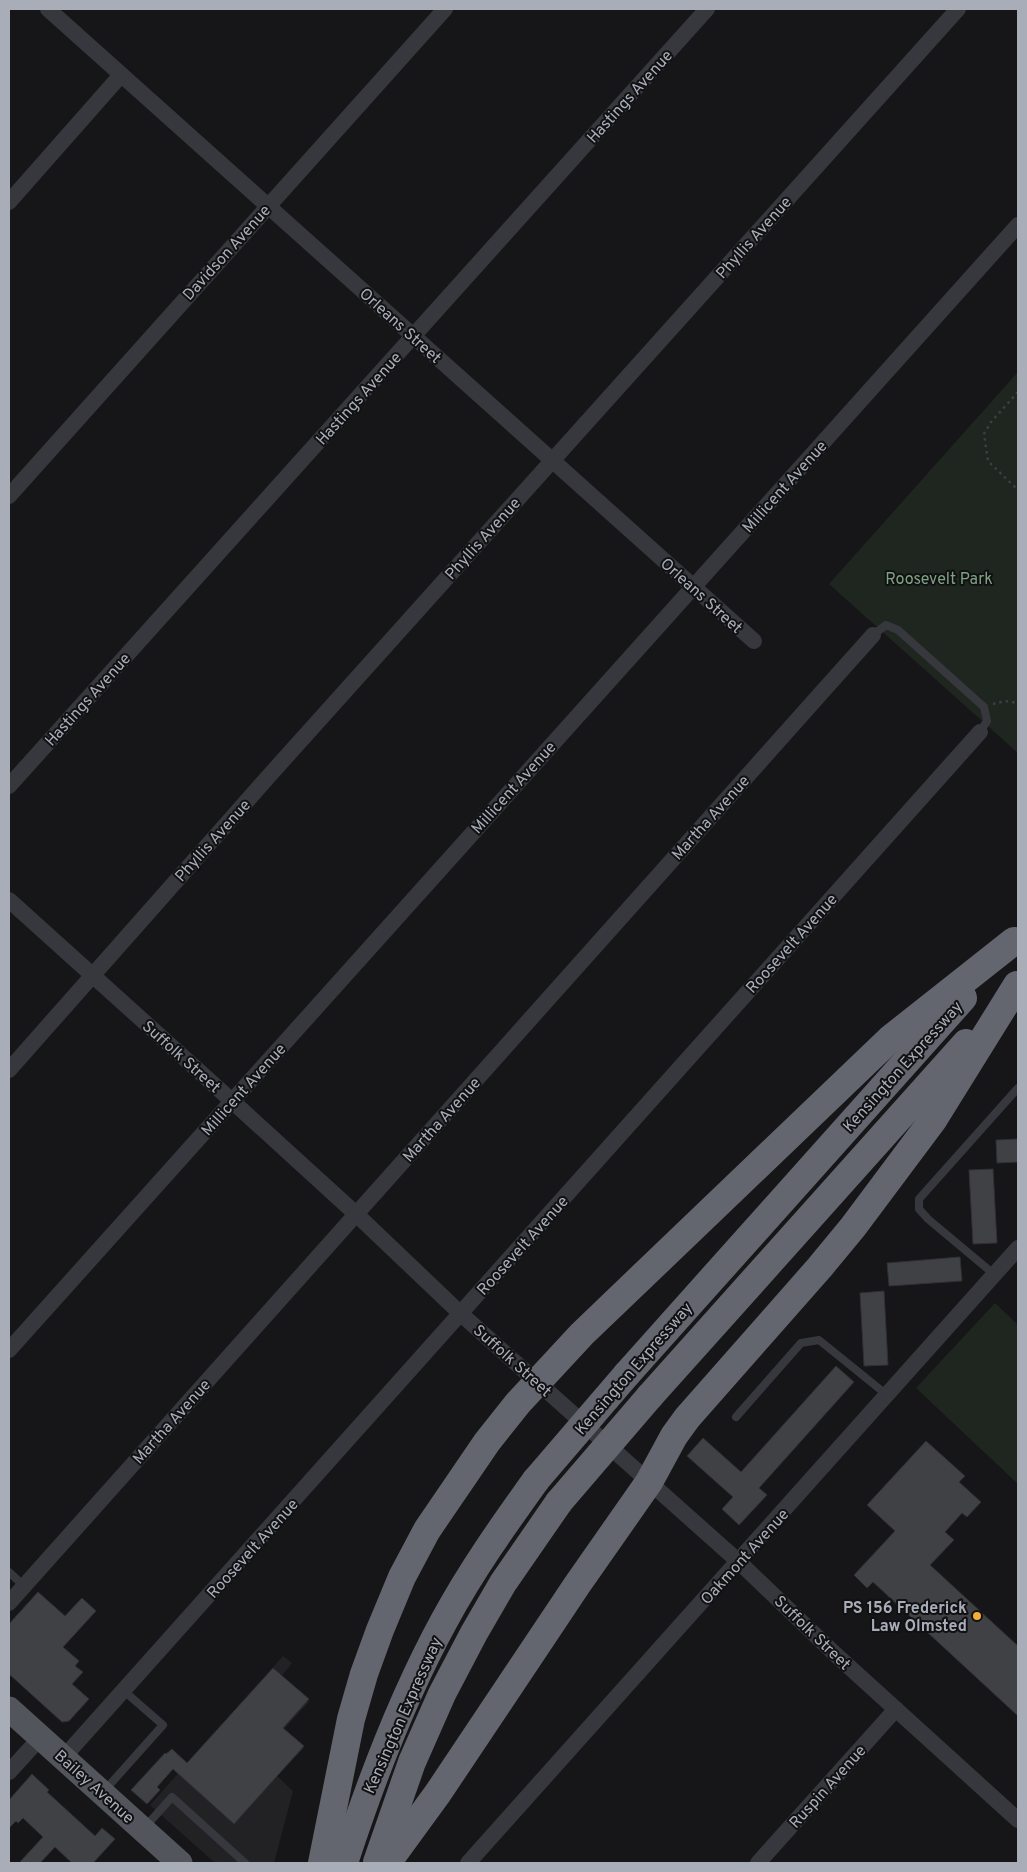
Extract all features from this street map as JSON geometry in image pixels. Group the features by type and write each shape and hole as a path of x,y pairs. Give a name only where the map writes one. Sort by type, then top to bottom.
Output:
{"highway":[{"name":"Kensington Expressway","path":"344,1863 366,1795 405,1698 440,1629 487,1549 536,1480 627,1374 1016,939"},
{"path":"322,1863 353,1710 380,1630 402,1577 427,1530 503,1422 538,1382 611,1306 890,1039 1016,939"},
{"name":"Kensington Expressway","path":"377,1863 412,1762 442,1694 503,1583 559,1502 650,1396 1018,985"},
{"path":"387,1863 443,1786 649,1482 674,1436 687,1418 820,1267 884,1186 932,1120 1018,985"}],"main road":[{"name":"Bailey Avenue","path":"9,1709 180,1863"}],"street":[{"name":"Orleans Street","path":"48,9 754,641"},
{"name":"Davidson Avenue","path":"9,496 445,9"},
{"name":"Hastings Avenue","path":"9,786 707,9"},
{"name":"Phyllis Avenue","path":"9,1070 958,9"},
{"path":"9,202 121,75"},
{"name":"Millicent Avenue","path":"9,1350 1018,225"},
{"name":"Martha Avenue","path":"9,1603 873,635"},
{"name":"Roosevelt Avenue","path":"63,1758 980,732"},
{"name":"Suffolk Street","path":"9,900 356,1214 461,1314 738,1562 835,1654 1018,1820"},
{"name":"Oakmont Avenue","path":"468,1863 1018,1248"},
{"name":"Ruspin Avenue","path":"758,1863 896,1709"},
{"path":"9,1772 40,1738"}],"lane":[{"path":"873,635 886,625 898,630 984,707 987,721 980,732"},
{"path":"995,1275 928,1219 919,1209 919,1199 1018,1088"},
{"path":"736,1417 801,1343 819,1340 887,1395"},
{"path":"9,1572 24,1586"},
{"path":"102,1793 163,1725 124,1690"},
{"path":"143,1829 172,1797 245,1863"}],"path":[{"path":"1018,392 991,422 984,434 988,461 1018,490"},
{"path":"984,707 1005,701 1018,704"}],"shaded area":[{"path":"283,1656 292,1663 282,1676 309,1702 284,1729 304,1748 277,1776 293,1791 274,1863 215,1863 150,1805"}],"green space":[{"name":"Roosevelt Park","path":"1018,372 1018,753 829,584"},
{"path":"995,1303 1018,1325 1018,1484 916,1388"}],"building":[{"path":"1018,1139 1018,1162 997,1163 996,1140"},
{"path":"993,1169 997,1243 973,1244 969,1170"},
{"path":"960,1257 962,1281 889,1286 887,1263"},
{"path":"884,1291 888,1365 864,1366 860,1293"},
{"path":"836,1366 854,1382 759,1488 767,1495 739,1525 722,1509 733,1497 687,1456 703,1438 741,1472"},
{"path":"926,1441 965,1476 959,1482 981,1502 967,1517 962,1513 945,1532 954,1540 930,1565 1018,1646 1018,1716 873,1582 867,1588 854,1575 895,1531 867,1505"},
{"path":"38,1592 65,1616 82,1598 96,1611 63,1647 79,1661 75,1666 83,1672 72,1684 89,1699 69,1721 62,1722 9,1674 9,1624"},
{"path":"273,1668 309,1699 283,1728 304,1746 234,1824 173,1769 157,1787 160,1790 147,1804 131,1790 165,1753 172,1749 187,1763"},
{"path":"32,1774 49,1790 47,1792 95,1836 102,1828 115,1839 93,1863 72,1863 55,1847 40,1863 19,1863 43,1837 23,1818 18,1823 16,1821 9,1828 9,1800"}],"place":[{"name":"PS 156 Frederick Law Olmsted","path":"977,1616"}]}
